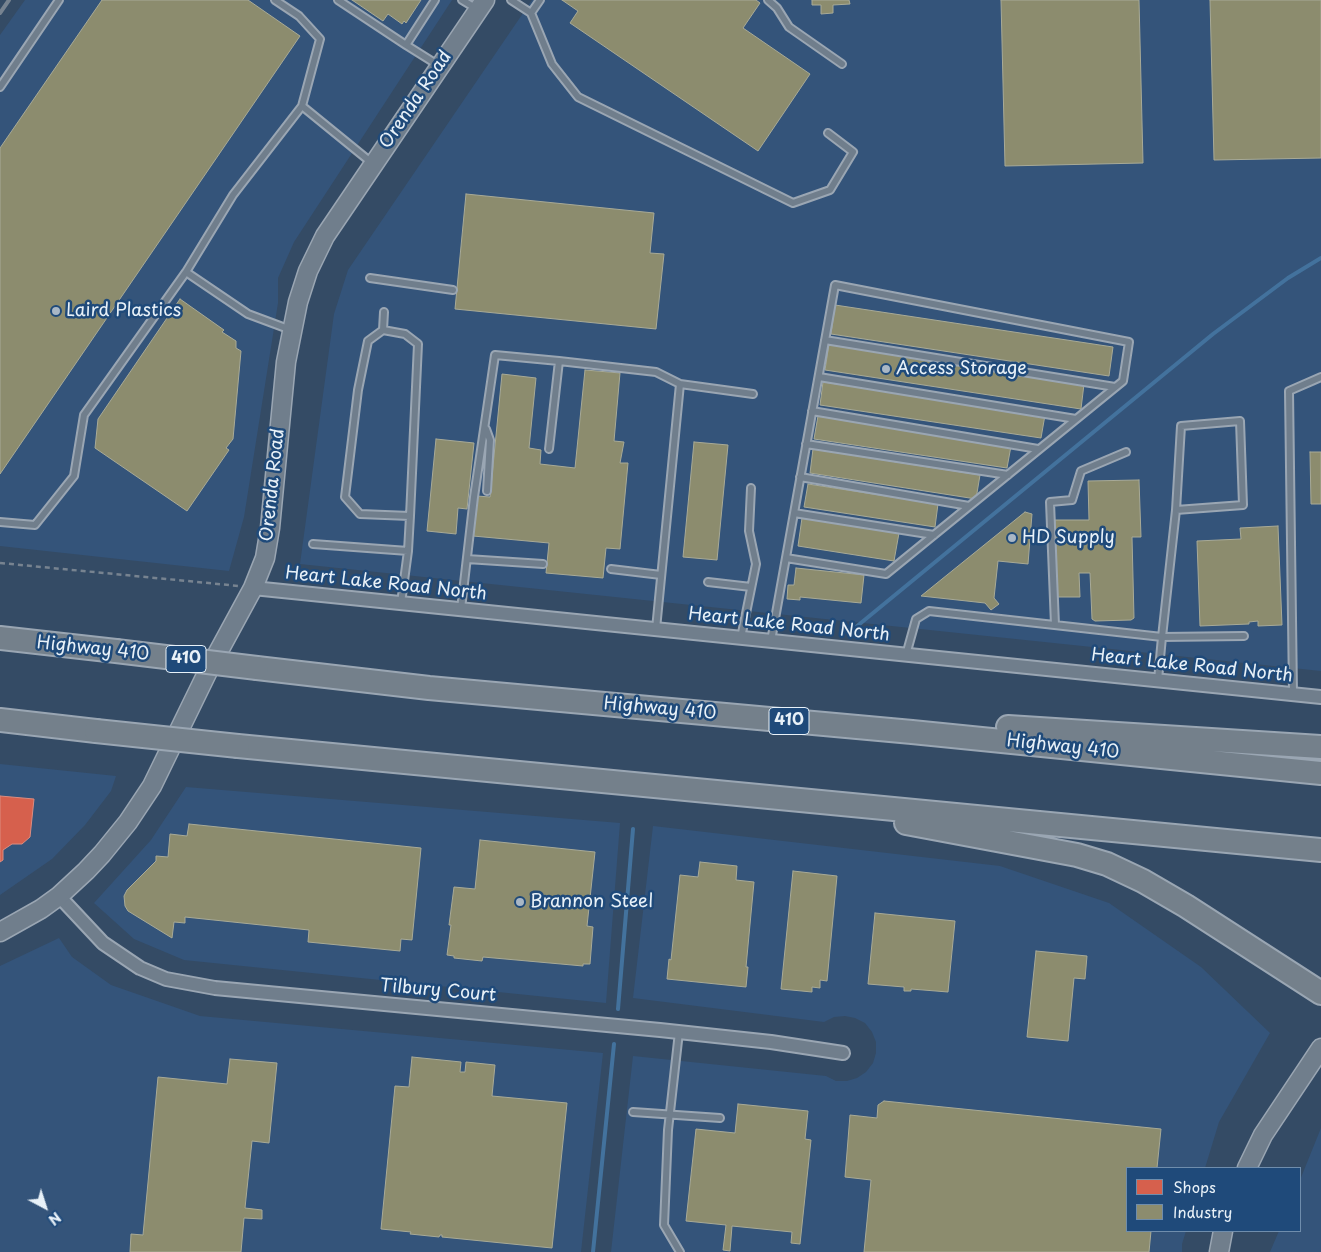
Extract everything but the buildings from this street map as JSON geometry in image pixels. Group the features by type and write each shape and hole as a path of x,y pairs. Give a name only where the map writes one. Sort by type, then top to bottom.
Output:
{"highway":[{"name":"Highway 410","path":"0,638 429,688 912,732 1321,773"},
{"path":"0,720 238,746 1321,850"},
{"path":"912,732 992,726 1321,747"},
{"path":"837,804 915,826 1077,855 1107,864 1143,881 1186,906 1321,993"}],"street":[{"name":"Orenda Road","path":"0,932 24,920 59,896 102,854 128,822 152,786 205,677 253,588 265,558 270,528 286,362 298,302 308,271 325,236 482,5"},
{"name":"Heart Lake Road North","path":"253,588 1321,697"},
{"name":"Tilbury Court","path":"59,896 110,949 140,968 166,979 214,988 679,1032 770,1042 844,1053"},
{"path":"1247,1167 1263,1135 1321,1048"},
{"path":"1219,1252 1223,1232"}],"lane":[{"path":"0,87 59,0"},
{"path":"0,522 35,526 74,476 84,415 186,272 233,196 302,106 320,38 299,16 275,0"},
{"path":"338,0 439,66"},
{"path":"406,45 434,0"},
{"path":"462,0 482,5"},
{"path":"511,0 531,13 552,64 578,96 793,203 830,190 853,152 828,132"},
{"path":"531,13 540,0"},
{"path":"768,0 777,8 789,27 842,64"},
{"path":"302,106 373,164"},
{"path":"186,272 248,314 292,331"},
{"path":"370,278 453,290"},
{"path":"770,641 835,285 1129,342 1123,381 886,574 786,558"},
{"path":"383,330 384,312"},
{"path":"401,603 408,552 410,516 418,344 405,334 383,330 368,341 358,390 345,497 360,514 410,516"},
{"path":"825,340 1115,387"},
{"path":"461,609 474,497 495,354 656,372 680,384 753,394"},
{"path":"549,450 559,361"},
{"path":"819,377 1076,419"},
{"path":"1293,694 1289,392 1321,377"},
{"path":"656,629 680,384"},
{"path":"812,411 1038,450"},
{"path":"1158,680 1176,510 1181,426 1240,421 1243,505 1176,510"},
{"path":"485,428 490,440 487,491"},
{"path":"806,444 1008,474"},
{"path":"1055,625 1050,502 1072,500 1081,471 1126,452"},
{"path":"800,477 969,506"},
{"path":"741,638 756,564 749,530 751,488"},
{"path":"794,512 934,534"},
{"path":"313,544 408,552"},
{"path":"467,559 543,564"},
{"path":"611,569 661,575"},
{"path":"708,582 751,587"},
{"path":"906,655 916,619 929,611 1162,637 1244,636"},
{"path":"679,1032 670,1116 664,1225 680,1252"},
{"path":"632,1112 720,1118"}],"path":[{"path":"0,563 253,588"}],"shaded area":[{"path":"25,0 452,0 294,242 278,278 278,303 244,517 229,571 0,546 0,35"},
{"path":"532,0 1321,0 1321,671 300,564 334,314 348,270"},
{"path":"0,764 116,776 111,791 85,825 52,859 0,895"},
{"path":"186,787 620,823 606,1003 184,960 134,939 94,903 151,840"},
{"path":"653,826 1000,866 1109,903 1201,967 1270,1033 1219,1122 1205,1167 1126,1167 1126,1232 1186,1232 1182,1252 611,1252 633,1056 826,1076 836,1081 847,1081 857,1078 866,1072 873,1063 876,1053 876,1042 872,1032 865,1023 855,1018 845,1016 834,1017 824,1022 633,998"},
{"path":"59,938 72,957 111,985 200,1016 603,1053 581,1252 0,1252 0,966"},
{"path":"1321,1128 1321,1252 1270,1252 1279,1232 1301,1232 1301,1178"}],"waterway":[{"path":"856,627 1213,334 1288,278 1321,258"},
{"path":"618,1009 633,829"},
{"path":"593,1252 614,1044"}],"railway":[{"path":"0,13 9,0"}],"place":[{"name":"Laird Plastics","path":"56,311"},
{"name":"Access Storage","path":"886,369"},
{"name":"HD Supply","path":"1012,538"},
{"name":"Brannon Steel","path":"520,902"}]}
